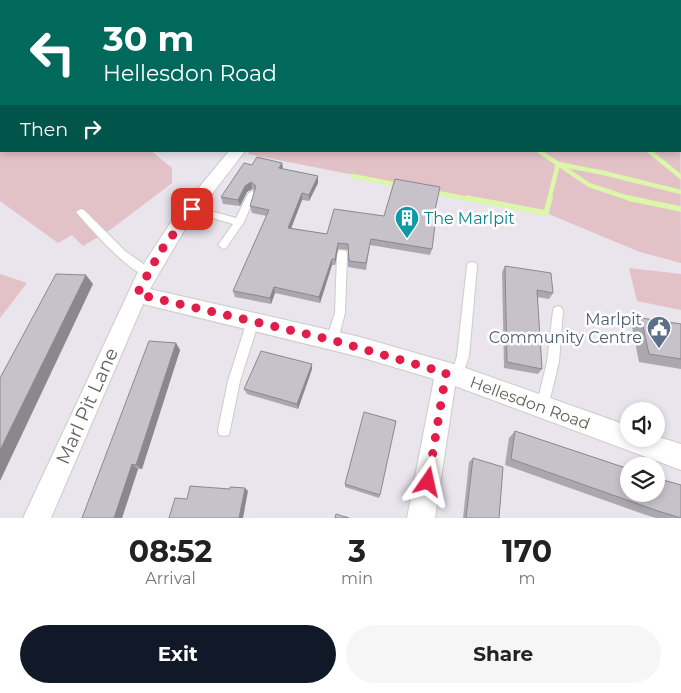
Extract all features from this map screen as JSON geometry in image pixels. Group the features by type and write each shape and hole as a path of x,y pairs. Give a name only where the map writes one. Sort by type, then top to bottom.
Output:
{"street":[{"path":"137,294 160,252 237,152"},
{"name":"Hellesdon Road","path":"137,294 332,340 451,375 620,434"},
{"name":"Marl Pit Lane","path":"37,518 137,294"},
{"path":"421,518 451,375"},
{"name":"Hellesdon Road","path":"654,447 681,457"}],"lane":[{"path":"223,244 238,222 252,194"},
{"path":"192,209 238,222"},
{"path":"81,212 121,254 148,273"},
{"path":"332,340 340,315 342,279 340,265 342,254"},
{"path":"451,375 463,356 472,266"},
{"path":"542,407 554,362 558,311"},
{"path":"224,430 234,381 253,321"}],"shaded area":[{"path":"0,152 152,152 172,168 172,183 110,230 83,246 72,235 58,243 0,201"},
{"path":"249,152 680,152 681,263 640,252 546,213 248,154"},
{"path":"629,268 681,274 681,310 637,301"},
{"path":"0,274 27,283 0,318"}],"building":[{"path":"257,157 282,163 279,168 318,176 309,195 302,193 288,228 327,234 334,209 384,216 395,179 440,187 432,224 435,225 432,249 371,239 366,263 349,261 348,244 338,243 335,259 332,259 319,297 274,287 270,298 233,291 269,210 250,206 256,186 251,182 245,186 238,200 221,197 244,163 252,165"},
{"path":"505,266 551,273 553,293 537,290 542,369 507,362"},
{"path":"56,274 86,275 0,450 0,378"},
{"path":"641,318 681,324 681,359 649,354"},
{"path":"149,341 176,343 136,465 132,464 114,518 82,518"},
{"path":"261,351 312,364 297,404 244,389"},
{"path":"364,412 396,421 380,495 345,484"},
{"path":"515,431 620,466 620,498 511,459"},
{"path":"473,458 503,467 499,518 466,518"},
{"path":"665,481 681,485 681,518 633,502 665,502"},
{"path":"190,486 230,489 230,487 245,488 239,518 169,518 175,498 187,499"},
{"path":"336,514 349,518 335,518"}],"waterway":[{"path":"540,152 558,164"},
{"path":"650,152 681,177"},
{"path":"549,200 558,164"},
{"path":"558,164 681,192"},
{"path":"558,164 589,185 628,198"},
{"path":"352,176 399,185"},
{"path":"433,192 473,200"},
{"path":"467,198 546,213 550,198"},
{"path":"628,198 681,209"},
{"path":"628,198 634,200"}],"place":[{"name":"The Marlpit","path":"407,239"},
{"name":"Marlpit Community Centre","path":"659,349"}],"route":[{"path":"192,209 160,252 137,294 360,347 446,373 428,482"}]}
